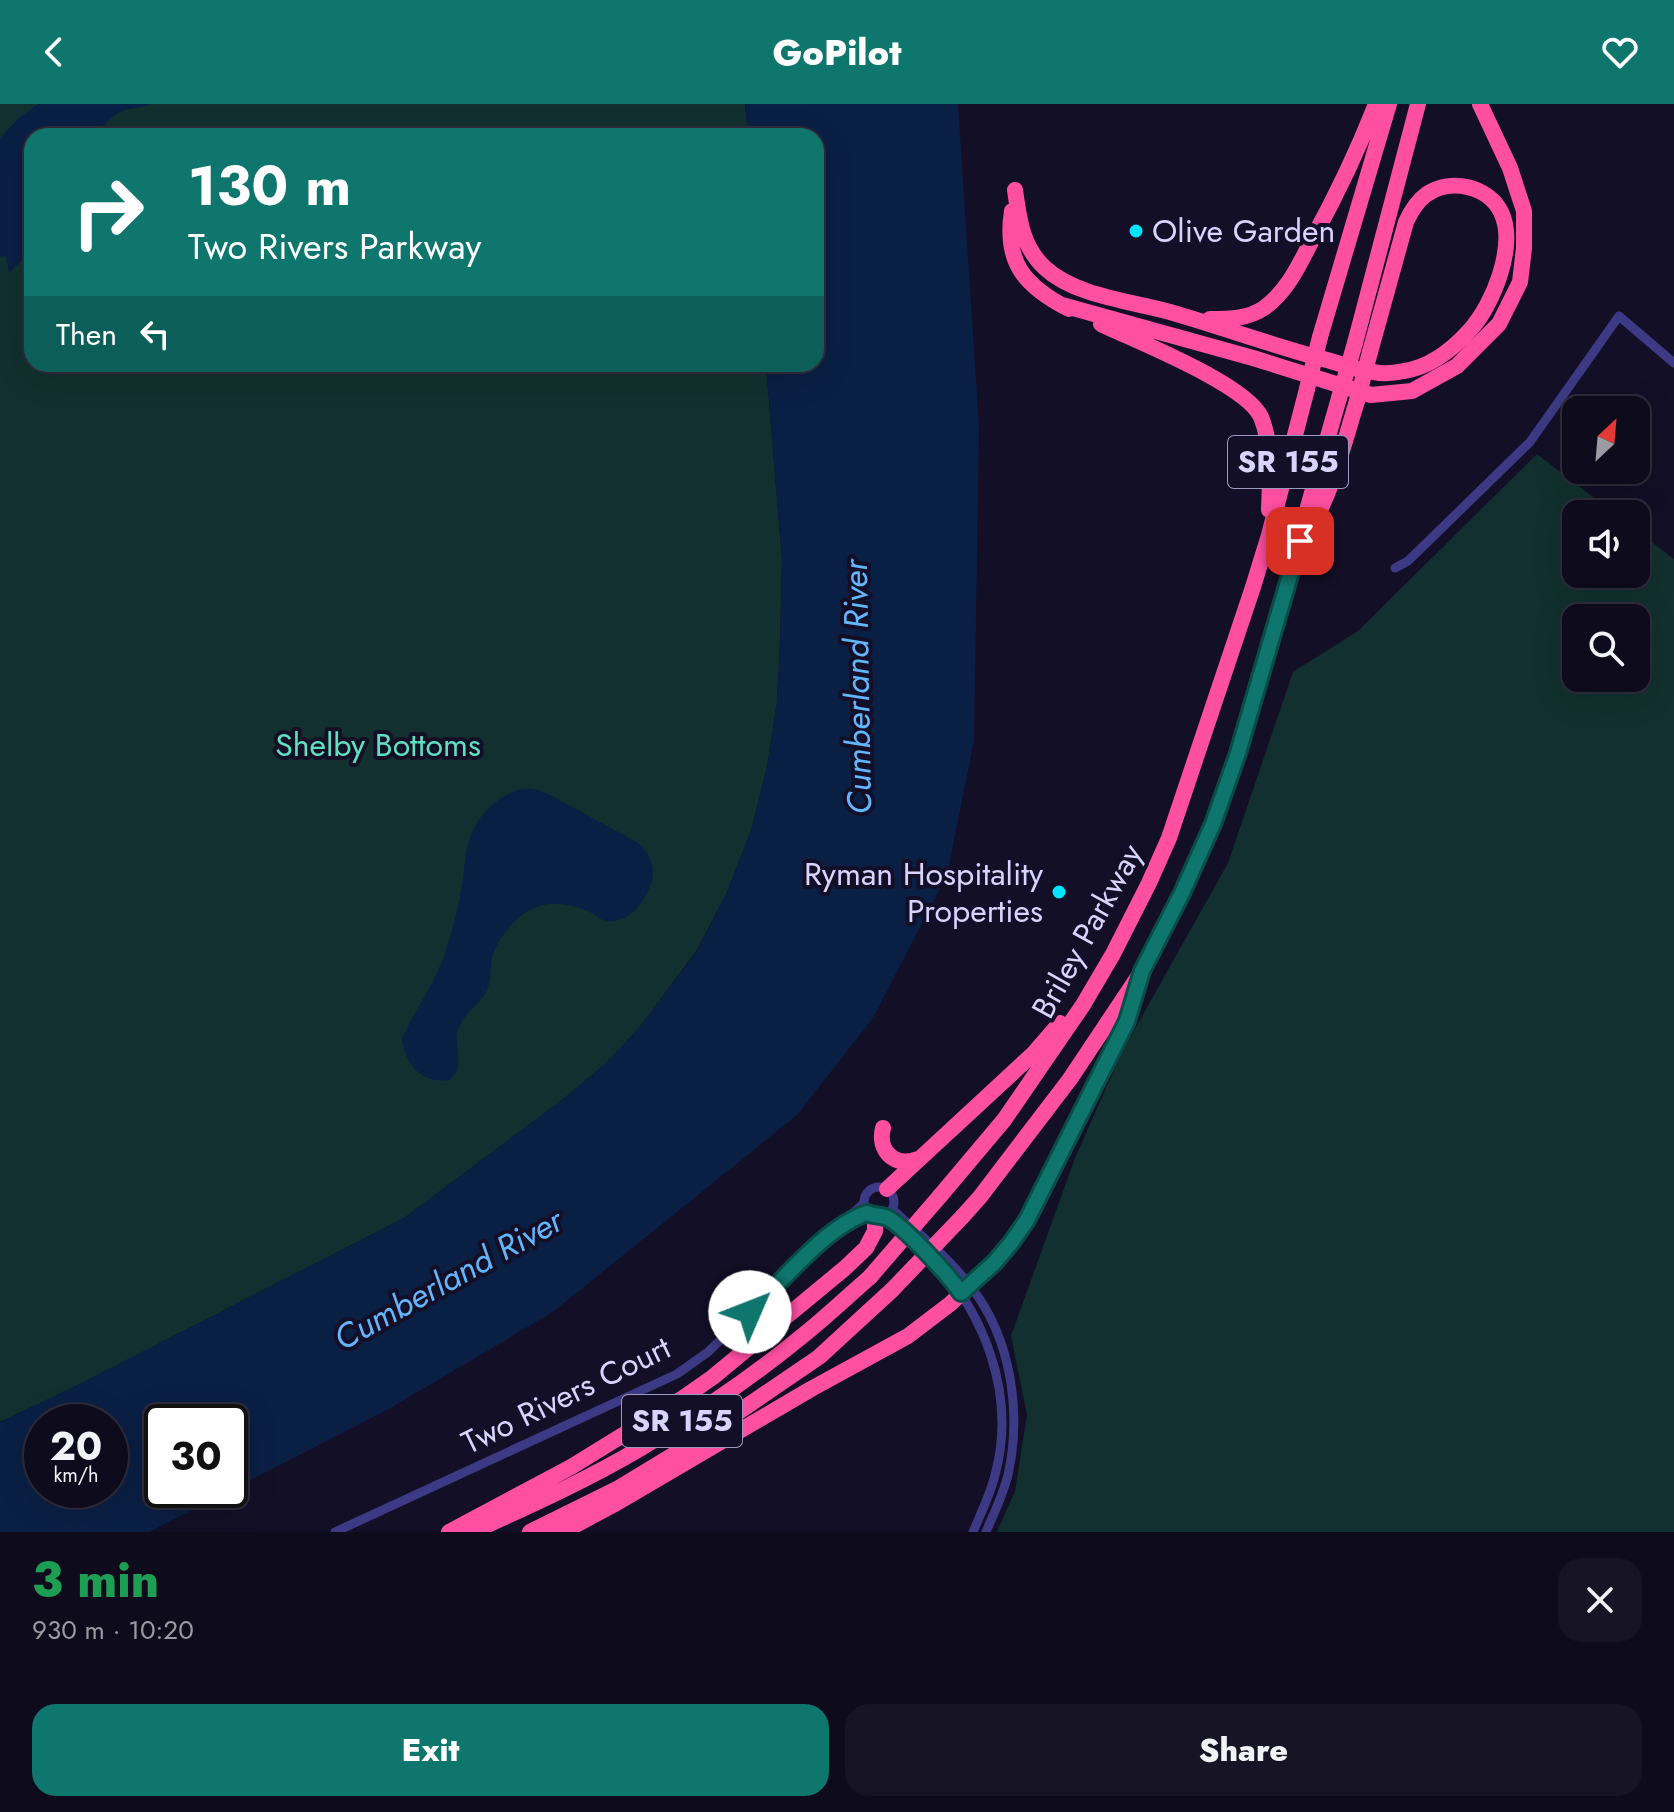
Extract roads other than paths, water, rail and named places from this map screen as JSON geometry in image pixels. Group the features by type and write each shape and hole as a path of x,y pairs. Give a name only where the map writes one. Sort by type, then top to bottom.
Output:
{"highway":[{"path":"1168,312 1227,319 1262,310 1277,297 1292,278 1334,199 1376,104"},
{"name":"Briley Parkway","path":"472,1532 641,1448 713,1401 801,1337 870,1277 940,1196 1004,1120 1083,1005 1132,916 1169,838 1269,535 1320,337 1389,104"},
{"name":"Briley Parkway","path":"530,1532 617,1489 696,1441 819,1357 892,1290 980,1197 1070,1079 1142,971 1213,824 1238,753 1355,343 1418,104"},
{"path":"1062,305 1253,358 1371,395 1412,391 1457,366 1499,324 1520,282 1524,211 1510,168 1480,104"},
{"path":"1269,535 1270,456 1259,414 1249,402 1215,379 1062,305 1031,283 1022,274 1010,239 1015,190 1020,227 1026,242 1045,268 1060,278 1078,287 1304,354 1374,373 1405,371 1431,361 1454,347 1473,327 1491,297 1507,246 1506,226 1499,209 1476,189 1446,186 1429,192 1411,209 1406,222 1370,352 1357,401 1341,452 1318,517 1300,541"},
{"path":"1031,283 1045,268"},
{"path":"887,1189 1034,1053 1078,1002 1132,916"},
{"path":"556,1532 568,1529 613,1505 908,1336 950,1304 995,1262 1027,1220 1127,1021 1142,971"},
{"path":"883,1128 882,1143 889,1155 902,1162 919,1158"},
{"path":"449,1532 571,1467 713,1377 866,1248 875,1231 876,1215"}],"street":[{"path":"1395,568 1408,561 1530,442 1619,316 1674,363"},
{"path":"892,1209 893,1196 887,1189 872,1189 866,1195 864,1203 876,1215 895,1223 990,1317 1008,1369 1013,1395 1012,1449 999,1502 986,1532"},
{"name":"Two Rivers Court","path":"335,1532 677,1374 708,1352 864,1203"},
{"path":"892,1209 941,1254 965,1289 996,1371 1001,1397 1000,1448 996,1473 973,1532"},
{"path":"842,1224 852,1218 892,1209"}],"water":[{"path":"38,104 150,104 116,114 101,128 24,128 24,259 9,273 6,256 0,257 0,138"},
{"name":"Cumberland River","path":"745,104 958,104 979,427 974,741 947,875 873,1018 797,1115 553,1312 387,1410 248,1481 248,1404 144,1404 144,1508 196,1508 149,1532 0,1532 0,1422 24,1411 24,1508 128,1508 128,1404 38,1404 404,1218 562,1100 604,1065 639,1028 697,951 727,892 751,831 767,767 777,702 782,560 767,372 824,372 824,128 747,128"},
{"path":"523,788 550,795 635,841 645,850 651,862 652,882 640,905 621,920 603,920 580,908 557,904 542,905 522,915 504,934 495,950 485,994 459,1027 456,1073 450,1080 431,1079 412,1065 402,1039 444,956 454,924 467,848 474,828 495,803"}],"place":[{"name":"Olive Garden","path":"1136,231"},
{"name":"Ryman Hospitality Properties","path":"1059,892"}],"park label":[{"name":"Shelby Bottoms","path":"378,745"}]}
